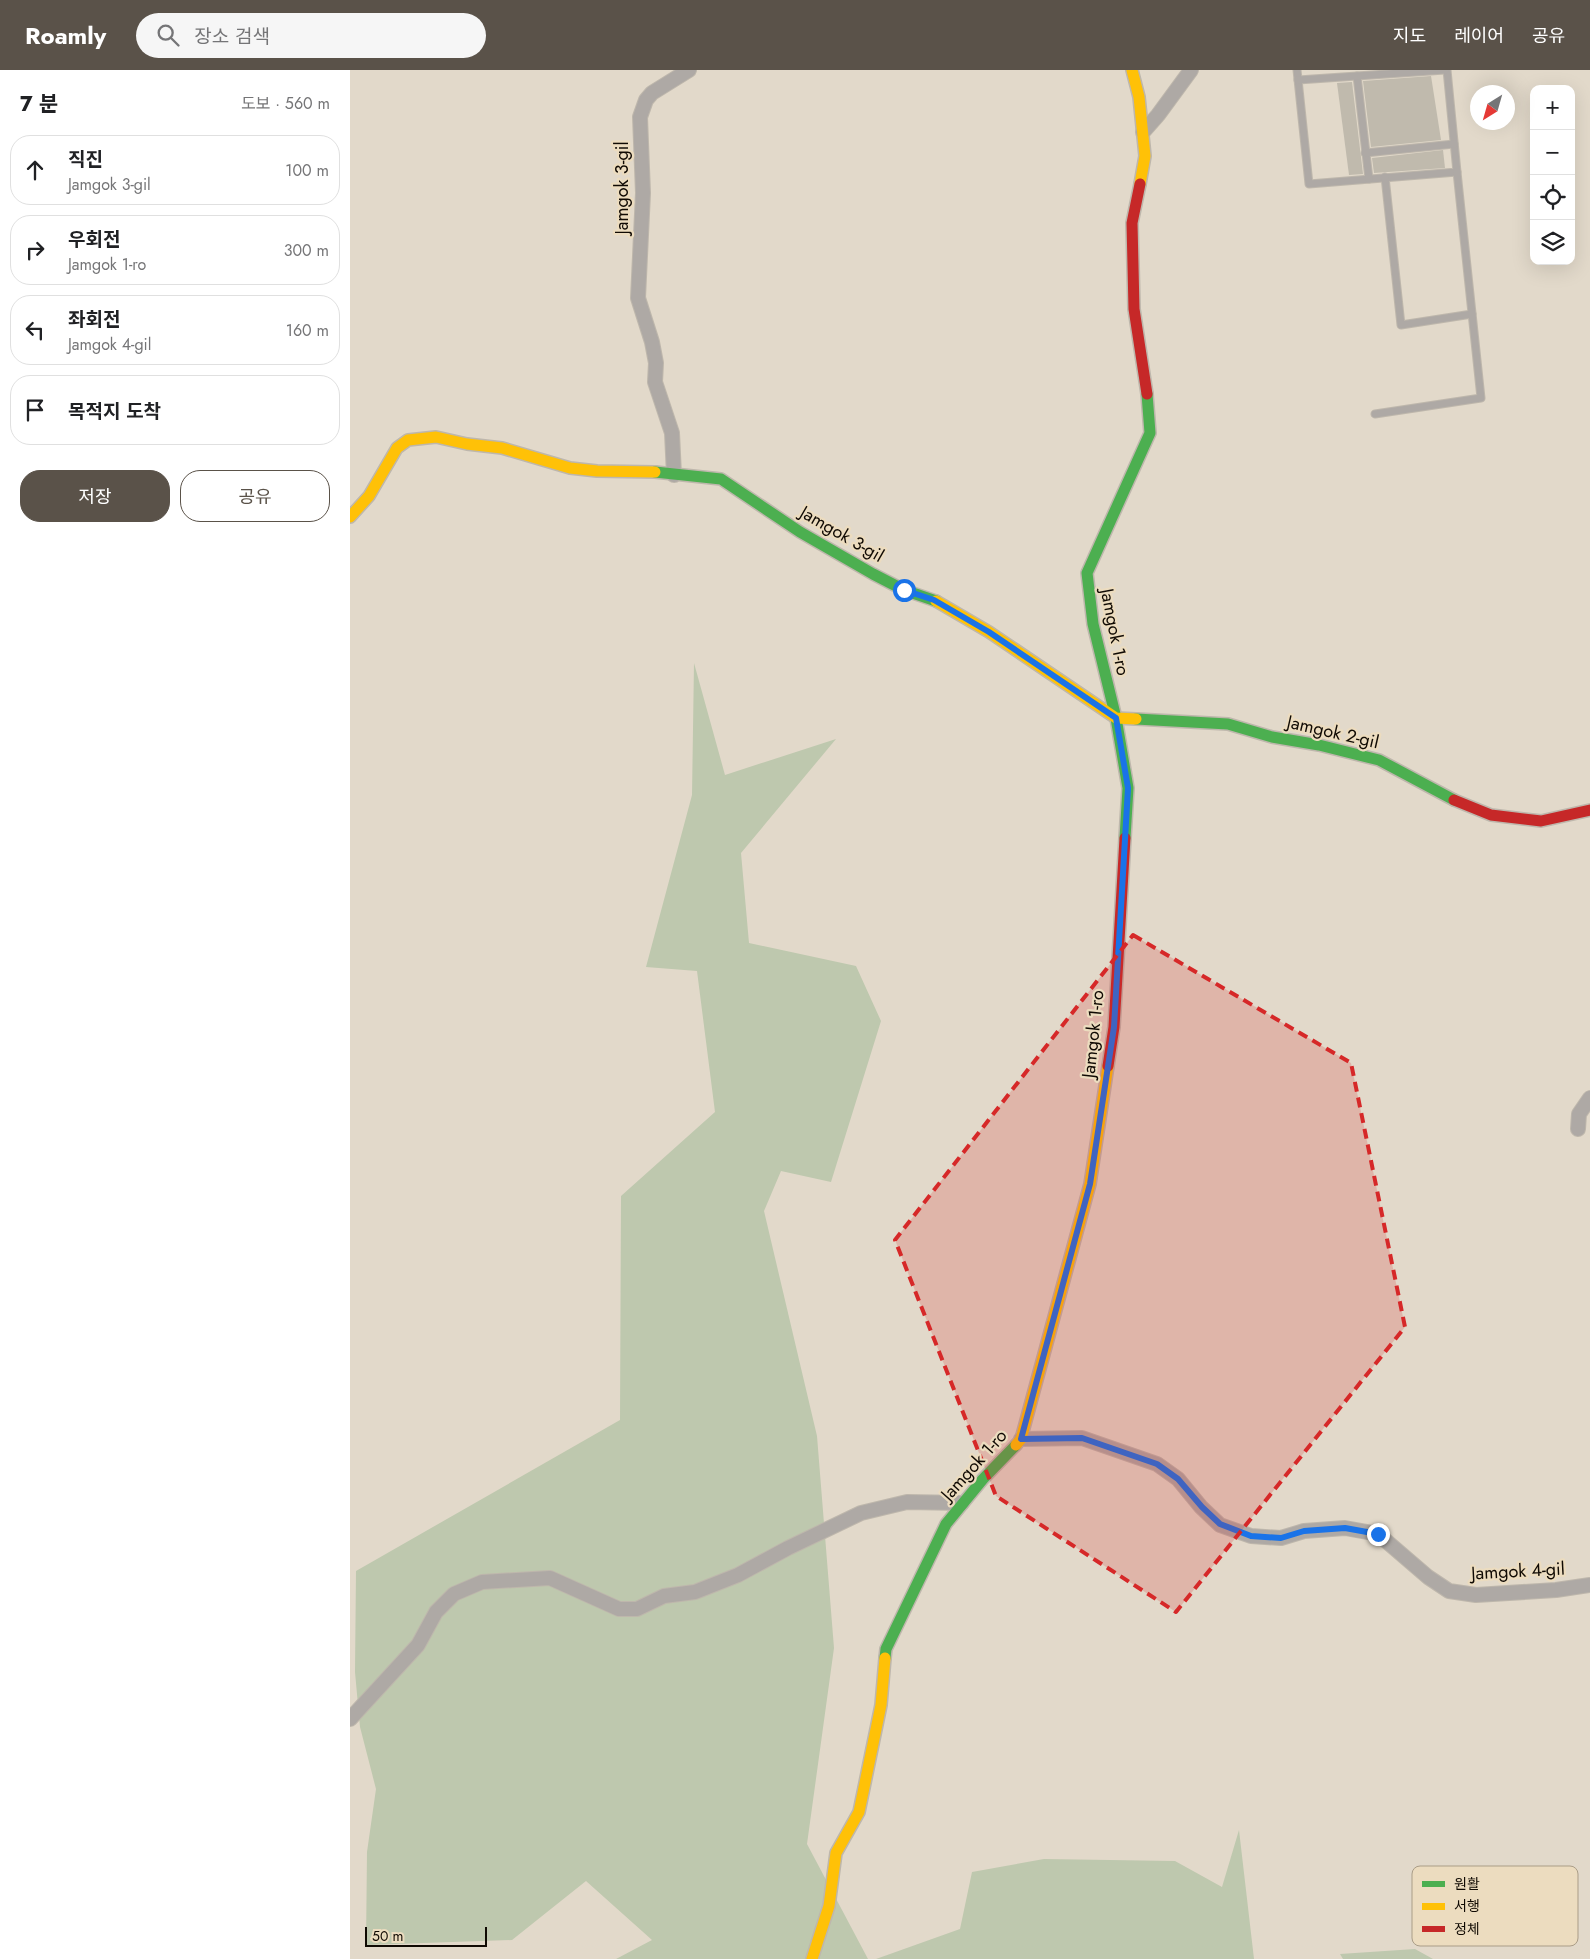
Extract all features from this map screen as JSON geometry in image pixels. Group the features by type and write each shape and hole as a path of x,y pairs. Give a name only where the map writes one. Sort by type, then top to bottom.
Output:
{"street":[{"name":"Jamgok 3-gil","path":"674,475 672,433 655,382 654,356 638,298 643,194 640,117 646,100 652,93 689,70"},
{"name":"Jamgok 1-ro","path":"812,1959 829,1906 836,1853 859,1812 881,1705 886,1649 946,1524 962,1503 1021,1439 1090,1184 1114,1027 1128,788 1116,718 1093,624 1087,573 1150,433 1145,374 1134,309 1132,223 1145,156 1139,97 1132,70"},
{"path":"1143,132 1191,70"},
{"name":"Jamgok 3-gil","path":"350,517 368,496 397,448 408,440 436,437 467,444 502,448 570,468 721,479 800,532 873,574 904,590 934,600 989,632 1116,718"},
{"name":"Jamgok 2-gil","path":"1116,718 1228,724 1272,737 1319,745 1379,760 1456,801 1491,815 1541,821 1590,810"},
{"path":"1578,1129 1579,1114 1590,1098"},
{"name":"Jamgok 4-gil","path":"1021,1439 1082,1438 1157,1464 1178,1479 1202,1507 1220,1524 1251,1536 1281,1538 1304,1531 1345,1528 1378,1534 1428,1577 1449,1591 1476,1595 1556,1590 1590,1585"},
{"path":"350,1719 418,1645 436,1612 454,1594 482,1582 550,1578 619,1608 637,1609 664,1596 695,1592 738,1575 788,1548 861,1513 906,1502 962,1503"}],"lane":[{"path":"1297,70 1309,184 1457,172"},
{"path":"1298,80 1446,70 1481,398 1375,414"},
{"path":"1357,76 1369,179"},
{"path":"1366,153 1454,144"},
{"path":"1385,177 1401,325 1472,314"}],"highlighted area":[{"path":"1133,935 1351,1063 1405,1327 1176,1612 996,1496 895,1240"}],"green space":[{"path":"694,663 725,775 836,739 741,853 749,943 856,966 881,1021 831,1182 781,1171 764,1211 817,1436 834,1648 807,1844 868,1959 616,1959 652,1940 586,1881 512,1940 366,1945 367,1852 376,1789 360,1727 355,1672 356,1571 620,1420 621,1196 715,1112 697,971 646,967 692,795"},
{"path":"1239,1830 1254,1959 876,1959 960,1929 972,1872 1044,1859 1175,1861 1222,1887"},
{"path":"1415,1949 1433,1959 1343,1959 1340,1954"}],"building":[{"path":"1431,76 1441,140 1371,147 1363,81"},
{"path":"1352,82 1363,174 1349,175 1337,83"},
{"path":"1443,150 1445,168 1374,173 1372,158"}],"traffic: fast":[{"path":"1125,838 1128,788 1116,718 1093,624 1087,573 1150,433 1147,394"},
{"path":"655,472 721,479 800,532 873,574 904,590 936,601"},
{"path":"1136,719 1228,724 1272,737 1319,745 1379,760 1454,800"},
{"path":"885,1658 886,1649 946,1524 983,1479 1016,1445"}],"traffic: slow":[{"path":"1132,70 1139,97 1145,156 1140,184"},
{"path":"350,517 369,496 397,448 408,440 436,437 467,444 502,448 570,468 597,471 655,472"},
{"path":"936,601 989,632 1116,718 1136,719"},
{"path":"1016,1445 1021,1439 1090,1184 1108,1066"},
{"path":"812,1959 829,1906 836,1853 859,1812 881,1705 885,1658"}],"traffic: jam":[{"path":"1140,184 1132,223 1134,309 1147,394"},
{"path":"1454,800 1491,815 1541,821 1590,810"},
{"path":"1108,1066 1114,1027 1125,838"}],"route":[{"path":"904,590 934,600 989,632 1116,718 1128,788 1114,1027 1090,1184 1021,1439 1082,1438 1157,1464 1178,1479 1202,1507 1220,1524 1251,1536 1281,1538 1304,1531 1345,1528 1378,1534"}]}
